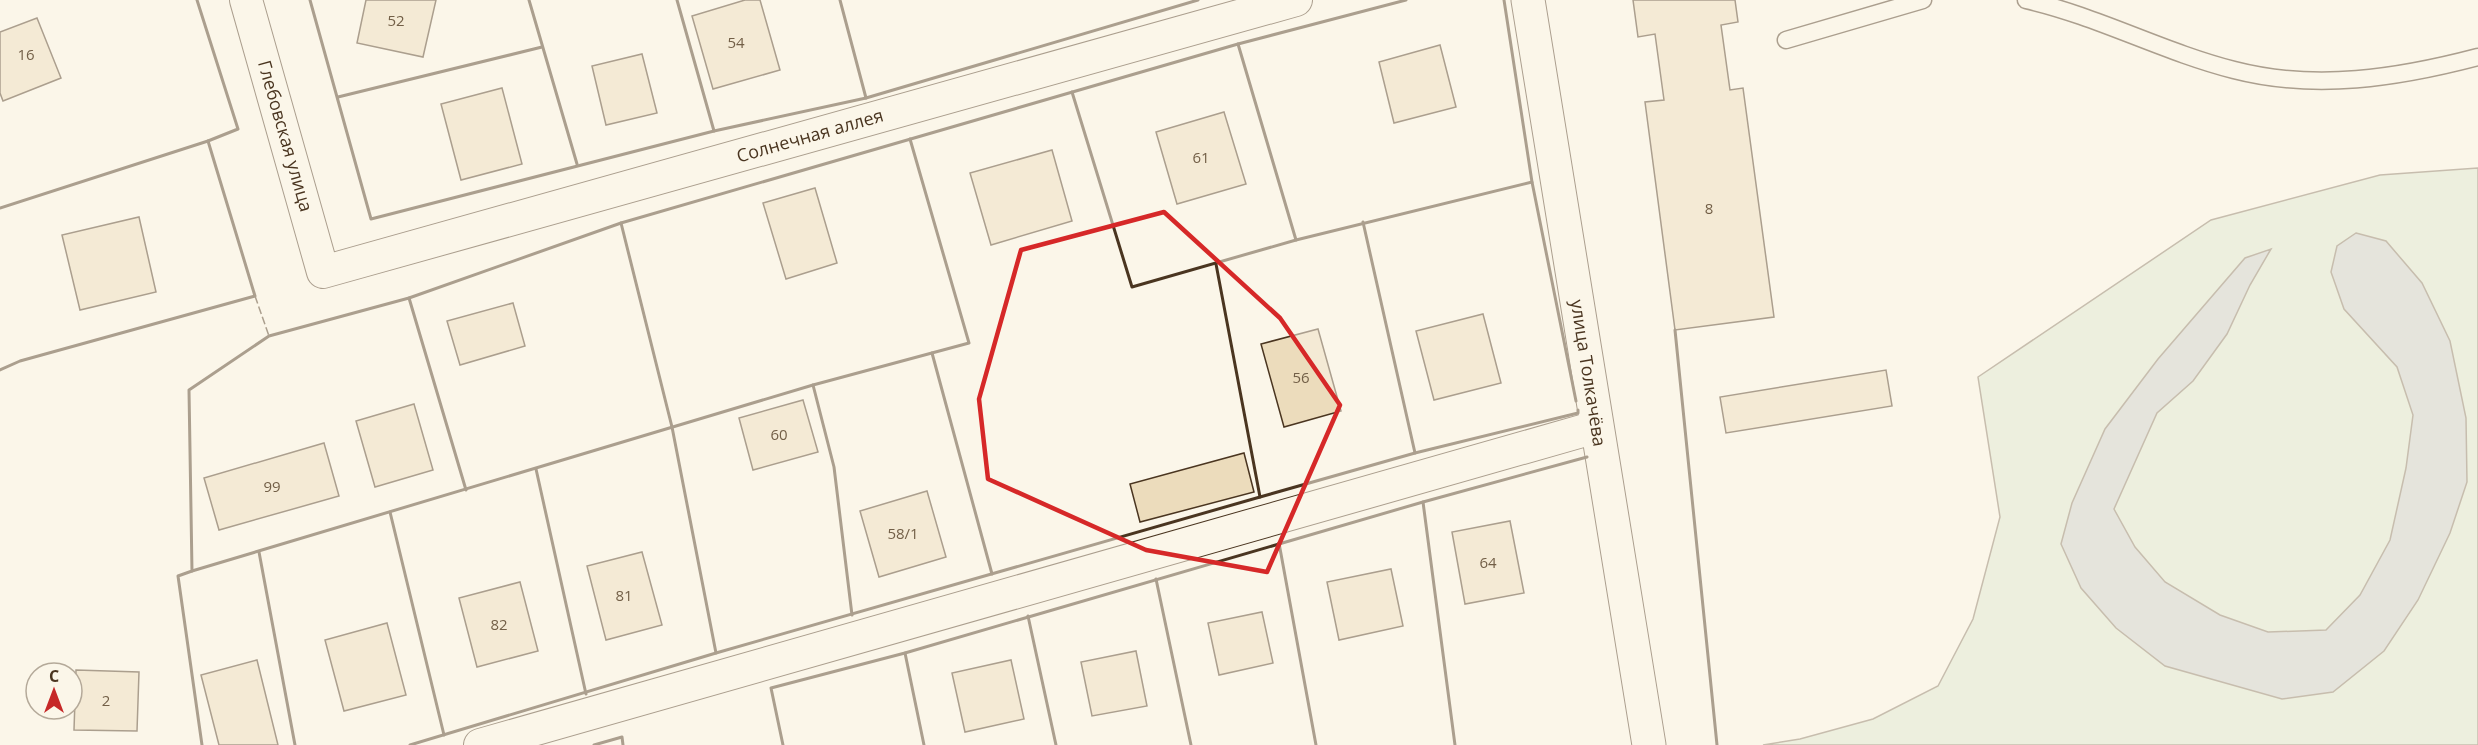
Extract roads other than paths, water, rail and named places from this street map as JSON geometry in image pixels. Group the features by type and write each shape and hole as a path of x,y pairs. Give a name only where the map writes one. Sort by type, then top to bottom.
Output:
{"street":[{"name":"Глебовская улица","path":"246,0 323,272"},
{"name":"Солнечная аллея","path":"323,272 1296,0"},
{"name":"улица Толкачёва","path":"1528,0 1649,745"},
{"path":"480,745 1596,427"}],"lane":[{"path":"1786,40 1923,0"},
{"path":"2026,0 2232,70 2268,78 2309,81 2351,80 2390,76 2478,57"}]}
